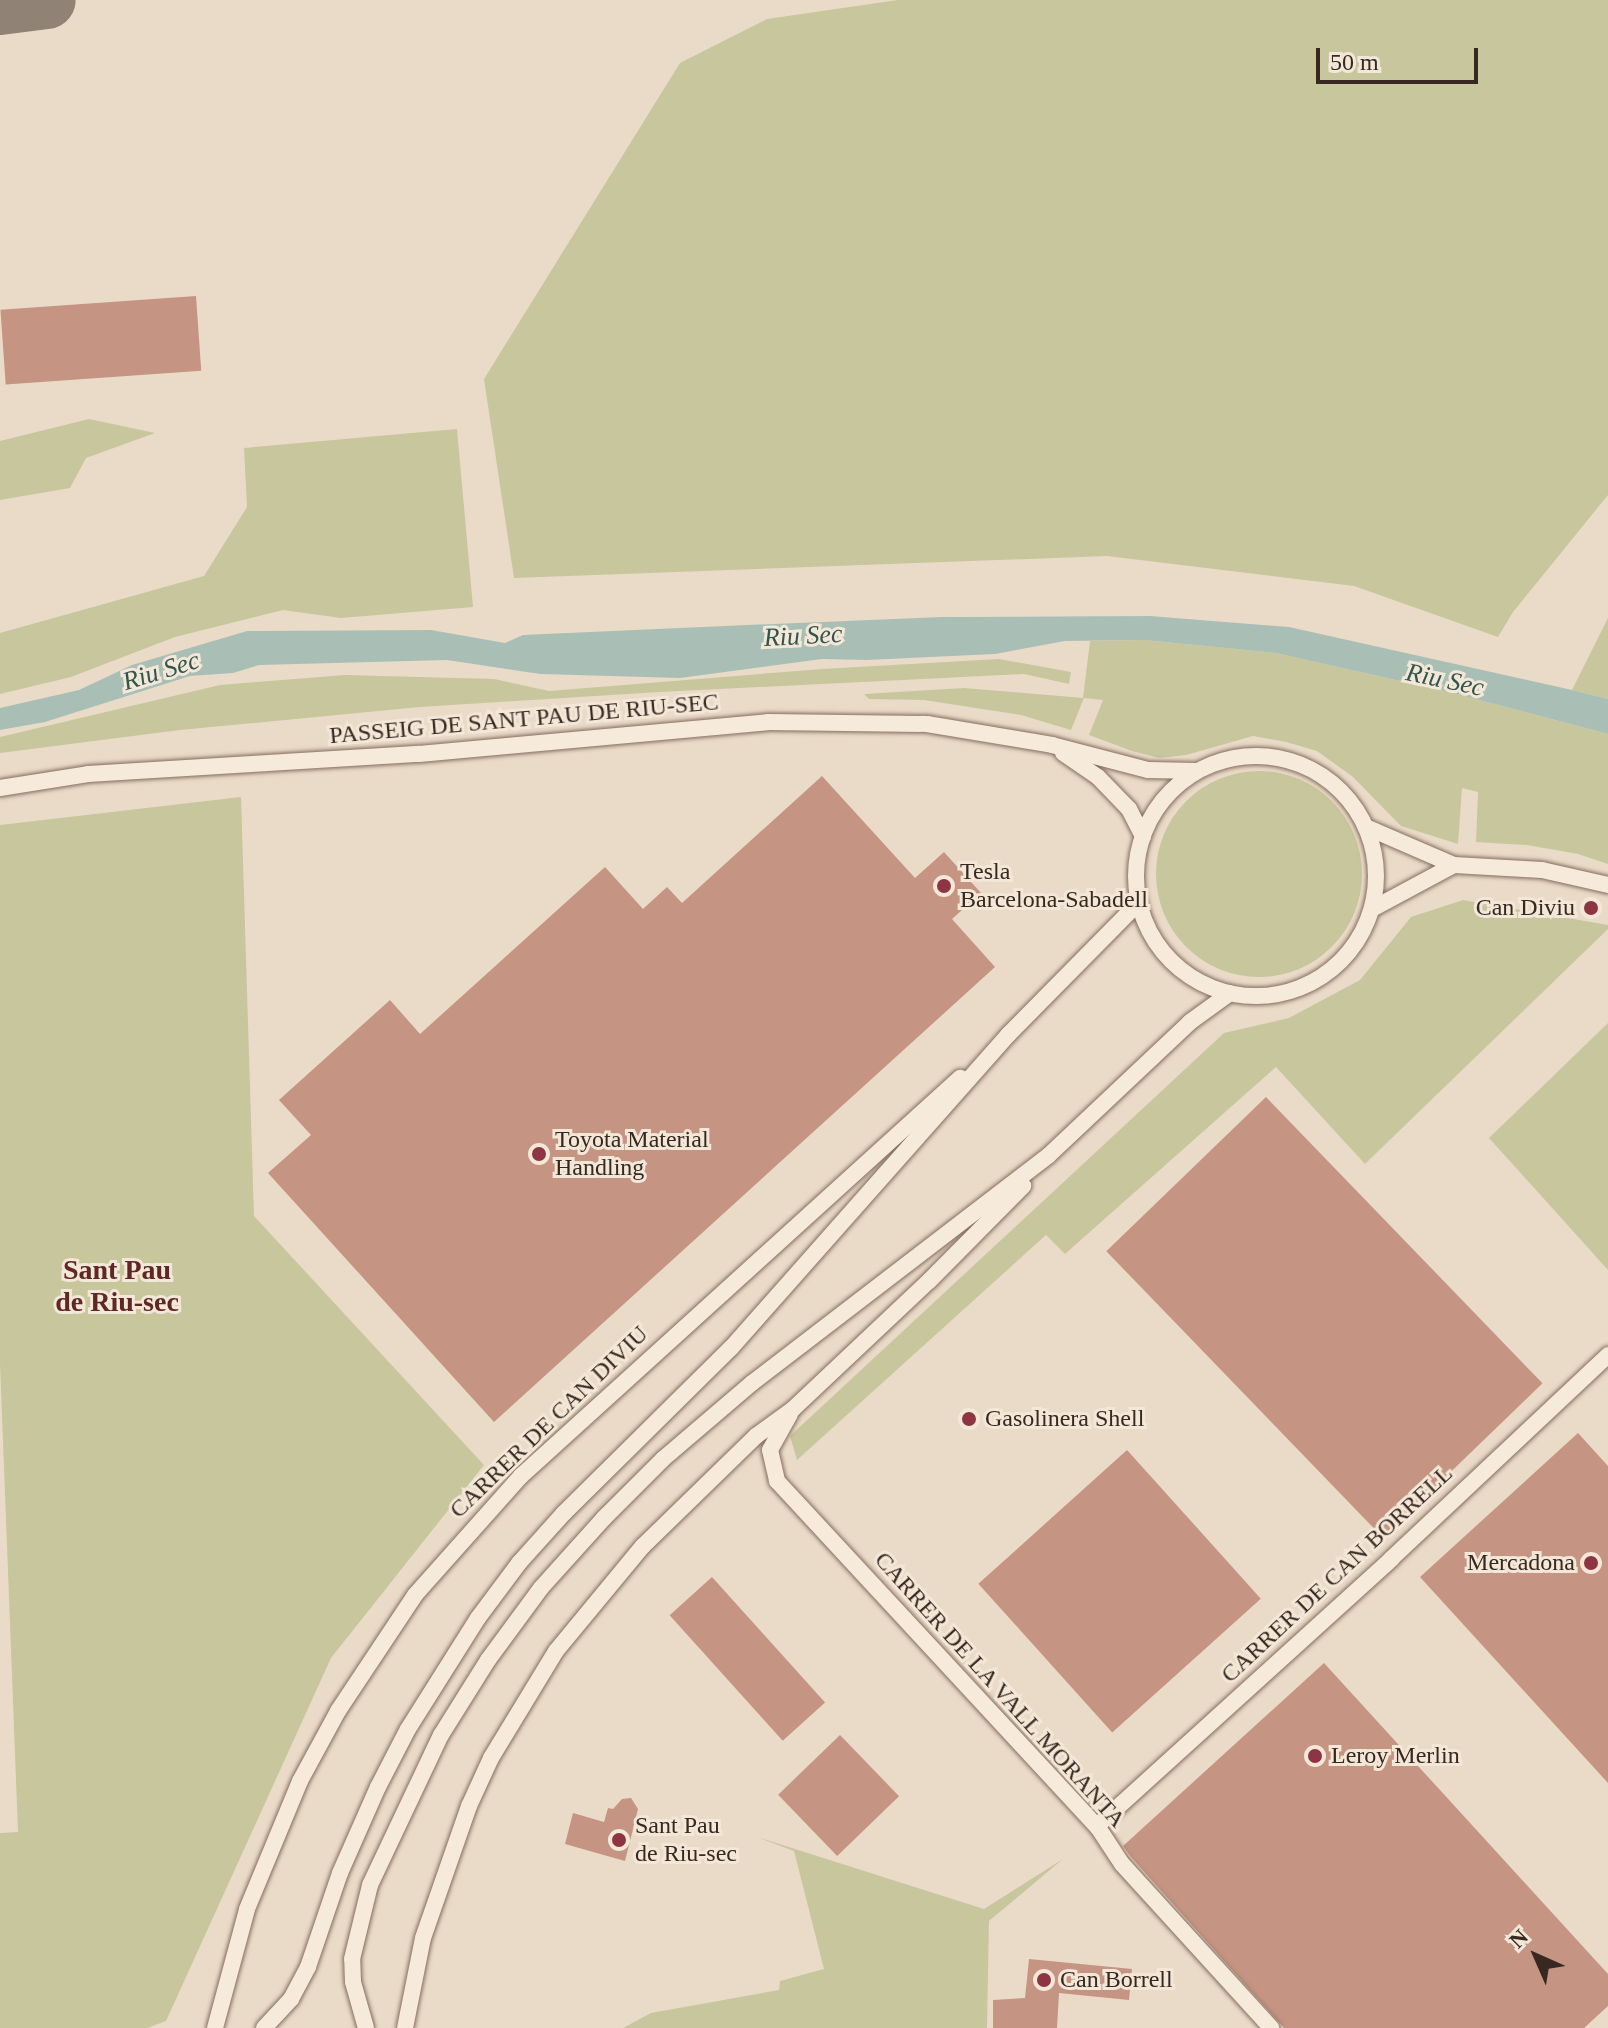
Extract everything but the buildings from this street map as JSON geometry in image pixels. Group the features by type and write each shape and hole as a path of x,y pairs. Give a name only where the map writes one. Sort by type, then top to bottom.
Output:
{"street":[{"name":"PASSEIG DE SANT PAU DE RIU-SEC","path":"0,788 88,774 419,754 768,722 927,724 1052,745 1148,770 1197,771"},
{"name":"PASSEIG DE SANT PAU DE RIU-SEC","path":"1052,745 1098,777 1129,809 1143,837"},
{"path":"1247,756 1268,756 1299,763 1343,792 1366,827 1376,867 1372,909 1356,943 1320,978 1270,995 1230,993 1196,980 1167,957 1147,926 1139,902 1137,863 1143,837 1164,799 1197,771 1247,756"},
{"path":"1366,827 1454,865 1542,870 1608,885"},
{"path":"1372,909 1454,865"},
{"name":"CARRER DE CAN DIVIU","path":"264,2028 291,1999 308,1967 340,1873 408,1729 478,1618 519,1563 564,1513 731,1348 1009,1034 1139,902"},
{"path":"366,2028 353,1982 352,1959 370,1885 441,1735 488,1660 541,1588 663,1459 752,1383 1049,1155 1182,1030 1230,993"},
{"name":"CARRER DE CAN DIVIU","path":"215,2028 247,1909 300,1781 338,1711 415,1595 521,1476 1009,1034"},
{"path":"405,2028 423,1938 450,1853 491,1758 556,1651 643,1546 756,1436 793,1409 929,1281 1049,1155"},
{"name":"CARRER DE CAN BORRELL","path":"1097,1826 1391,1559 1608,1355"},
{"name":"CARRER DE LA VALL MORANTA","path":"793,1409 770,1450 777,1481 1097,1826 1122,1864 1271,2028"}],"shaded area":[{"path":"898,0 1608,0 1608,495 1513,612 1498,637 1354,586 1107,556 514,578 484,379 680,63 767,19"},
{"path":"89,419 155,433 86,458 70,488 0,500 0,441"},
{"path":"457,429 473,607 341,618 283,610 175,637 71,677 0,694 0,633 204,576 247,507 244,448"},
{"path":"1608,618 1608,699 1572,690"},
{"path":"1144,640 1276,653 1453,693 1608,734 1608,864 1578,854 1527,845 1476,842 1478,792 1462,788 1458,844 1401,826 1353,777 1317,751 1286,742 1253,736 1186,755 1159,758 1132,751 1089,735 1103,700 1084,698 1071,730 1021,715 924,700 869,699 864,694 964,688 1083,698 1090,641"},
{"path":"999,659 1071,672 1069,684 1024,674 420,707 180,730 0,753 0,737 220,685 345,675 494,679 549,691 822,669"},
{"path":"1259,771 1298,779 1332,801 1354,835 1362,874 1354,913 1332,947 1298,969 1259,977 1220,969 1186,947 1164,913 1156,874 1164,835 1186,801 1220,779"},
{"path":"241,797 254,1216 484,1465 331,1658 166,2021 147,2028 0,2028 0,1833 18,1832 0,1363 0,825"},
{"path":"1463,900 1608,925 1608,929 1365,1164 1276,1067 1065,1254 1046,1235 797,1460 790,1436 1224,1033 1289,1018 1360,980 1411,917"},
{"path":"1608,1023 1608,1270 1489,1138"},
{"path":"757,1837 984,1909 1063,1859 989,1921 987,2028 623,2028 651,2013 779,1990 780,1981 824,1969 794,1851"}],"water":[{"name":"Riu Sec","path":"1150,616 1289,627 1608,699 1608,734 1453,693 1276,653 1144,640 1065,641 995,654 822,659 680,678 540,674 447,660 259,665 233,673 190,676 45,722 0,730 0,708 79,690 132,665 247,631 431,630 505,643 523,635 747,625 942,617"}],"taxiway":[{"path":"0,6 47,0"}],"place":[{"name":"Tesla Barcelona-Sabadell","path":"944,886"},
{"name":"Can Diviu","path":"1591,908"},
{"name":"Toyota Material Handling","path":"539,1154"},
{"name":"Gasolinera Shell","path":"969,1419"},
{"name":"Mercadona","path":"1591,1563"},
{"name":"Leroy Merlin","path":"1315,1756"},
{"name":"Sant Pau de Riu-sec","path":"619,1840"},
{"name":"Can Borrell","path":"1044,1980"}],"district":[{"name":"Sant Pau de Riu-sec","path":"117,1286"}]}
